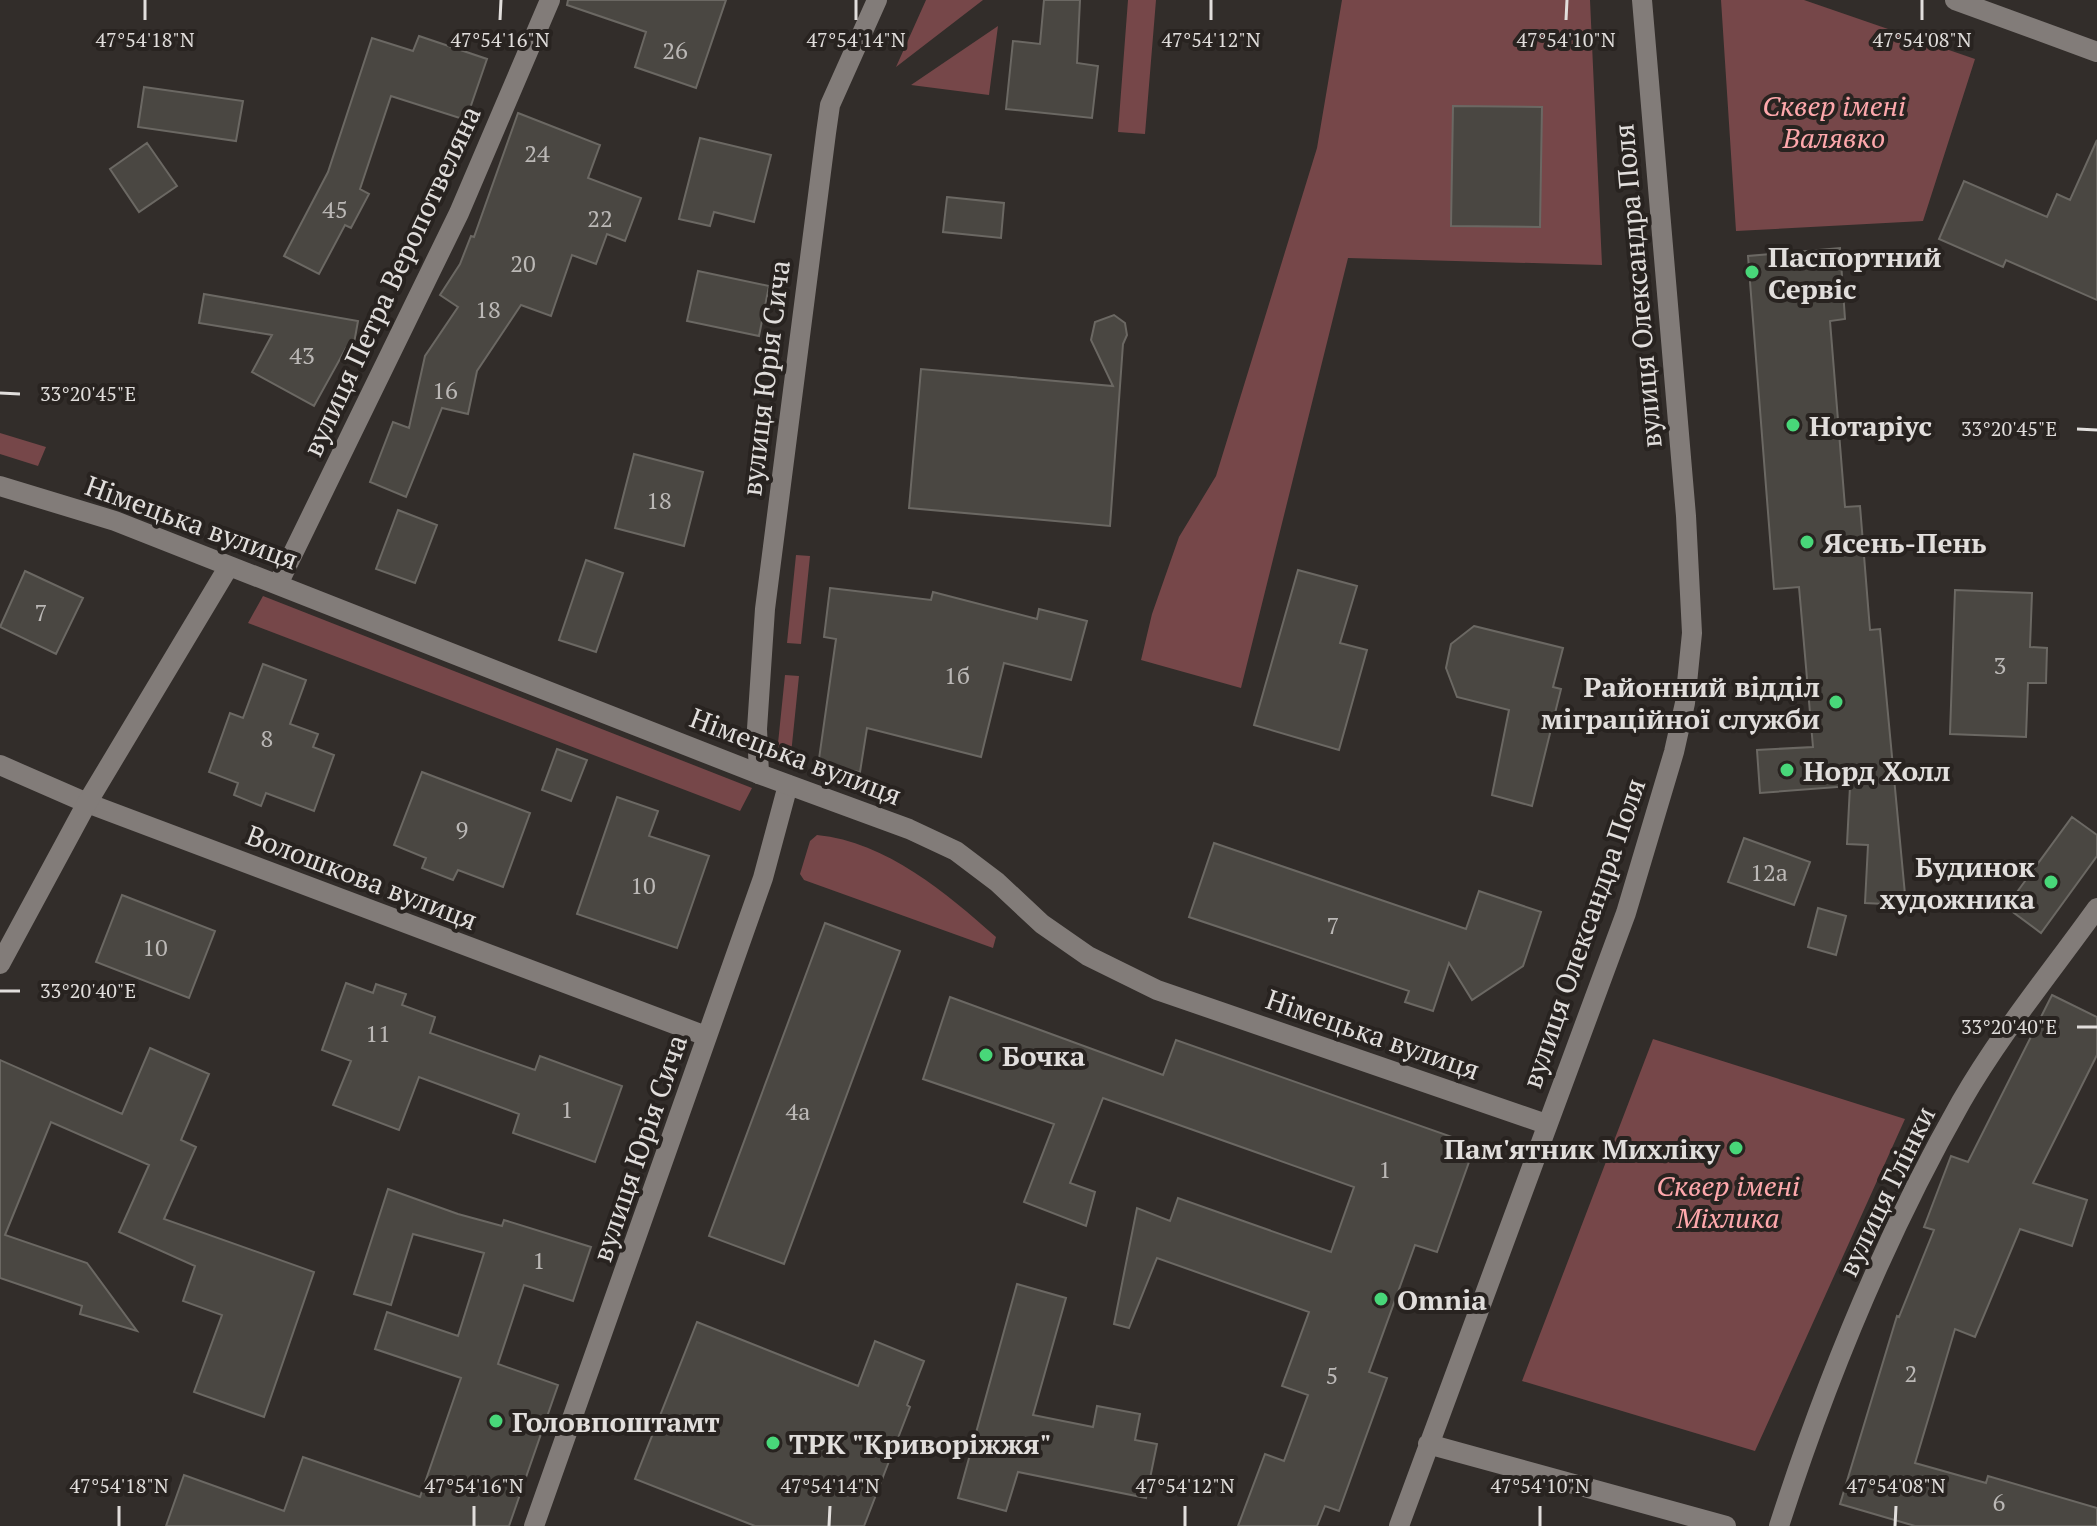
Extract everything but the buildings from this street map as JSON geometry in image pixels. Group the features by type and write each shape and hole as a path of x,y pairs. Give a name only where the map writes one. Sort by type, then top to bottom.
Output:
{"street":[{"name":"вулиця Петра Веропотвеляна","path":"278,584 459,213 550,0"},
{"name":"вулиця Юрія Сича","path":"759,774 757,729 765,609 830,105 877,0"},
{"name":"вулиця Олександра Поля","path":"1399,1526 1626,913 1650,838 1685,703 1692,633 1686,516 1642,0"},
{"path":"1955,0 2097,52"},
{"name":"Німецька вулиця","path":"0,486 115,521 759,774 909,829 956,851 997,882 1042,924 1088,956 1157,990 1546,1124"},
{"path":"0,964 87,803 229,566"},
{"name":"Волошкова вулиця","path":"0,765 87,803 706,1036"},
{"name":"вулиця Юрія Сича","path":"534,1526 763,878 788,785"},
{"name":"вулиця Глінки","path":"1779,1526 1808,1436 1877,1266 1931,1160 1977,1078 2097,908"},
{"path":"1428,1444 1726,1526"}],"green space":[{"path":"926,0 983,0 896,67"},
{"path":"1128,0 1156,0 1145,134 1118,132"},
{"path":"1342,0 1590,0 1602,265 1348,258 1241,688 1141,660 1152,614 1179,537 1216,476 1317,148"},
{"name":"Сквер імені Валявкo","path":"1721,0 1804,0 1975,59 1923,221 1736,231"},
{"path":"998,26 989,95 911,85"},
{"path":"0,433 46,447 38,466 0,454"},
{"path":"796,555 810,556 801,644 787,643"},
{"path":"263,596 752,788 740,811 248,623"},
{"path":"785,675 799,676 790,764 776,763"},
{"path":"817,835 867,848 914,872 957,903 996,937 993,948 804,880 800,874 810,841"},
{"name":"Сквер імені Міхлика","path":"1653,1039 1905,1119 1755,1451 1522,1381"}],"place":[{"name":"Паспортний Сервіс","path":"1752,272"},
{"name":"Нотаріус","path":"1793,425"},
{"name":"Ясень-Пень","path":"1807,542"},
{"name":"Районний вiддiл мiграцiйної служби","path":"1836,702"},
{"name":"Норд Холл","path":"1787,770"},
{"name":"Будинок художника","path":"2051,882"},
{"name":"Бочка","path":"986,1055"},
{"name":"Пам'ятник Михліку","path":"1736,1148"},
{"name":"Omnia","path":"1381,1299"},
{"name":"Головпоштамт","path":"496,1421"},
{"name":"ТРК \"Криворіжжя\"","path":"773,1443"}]}
